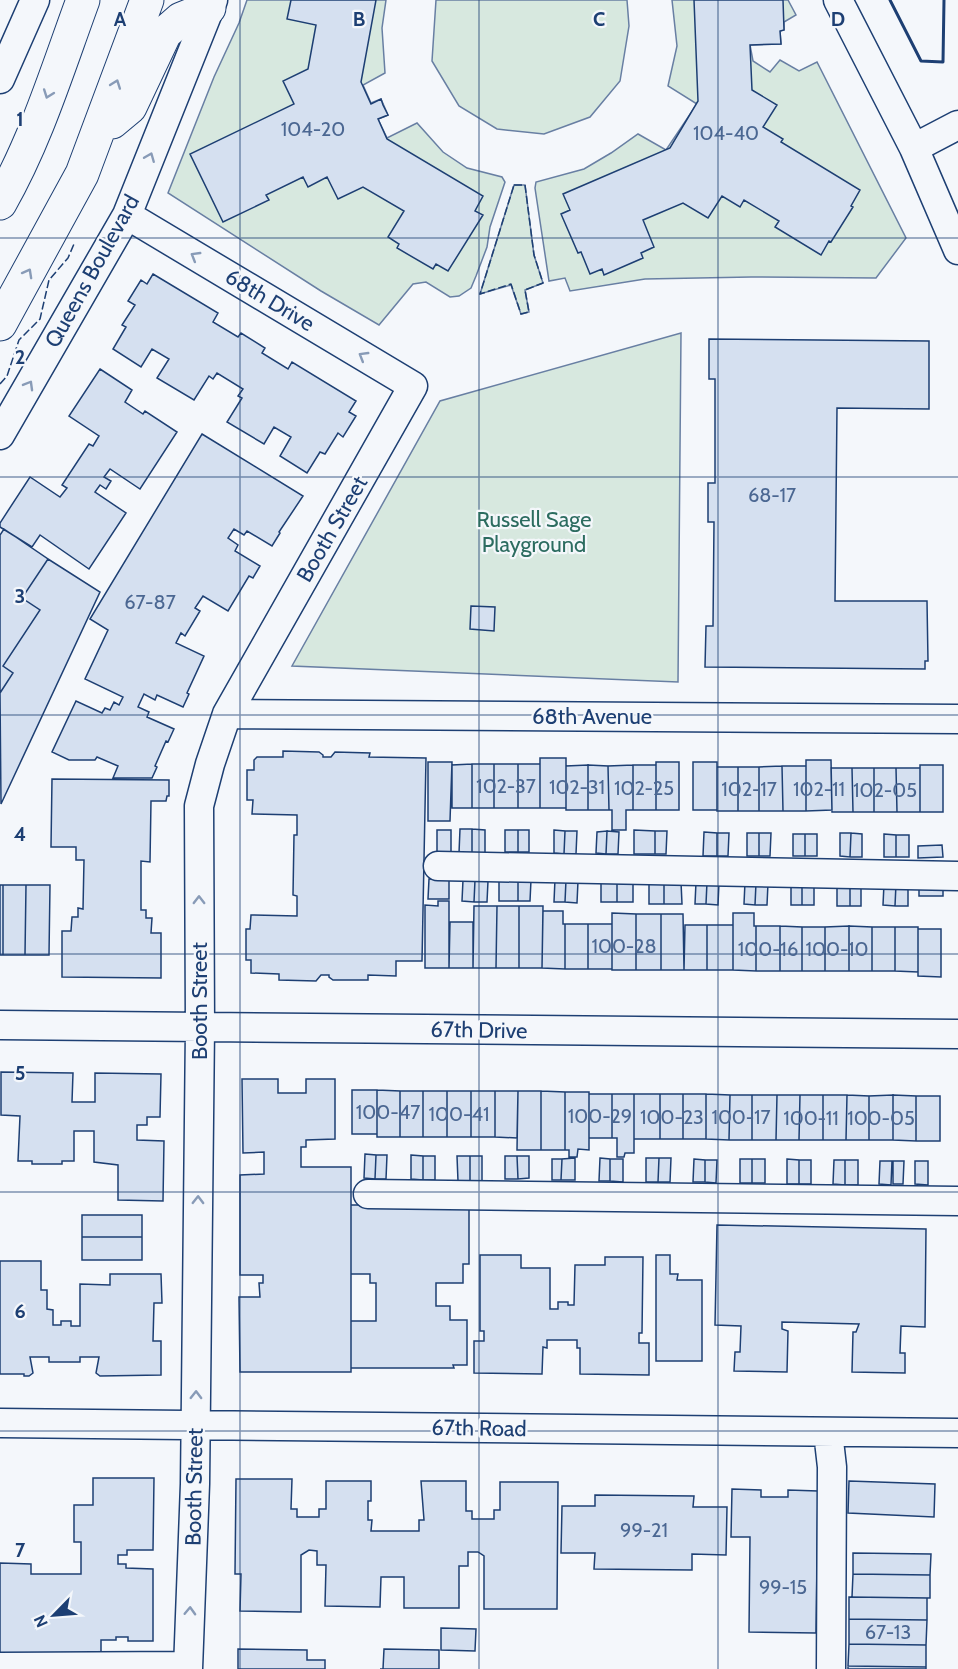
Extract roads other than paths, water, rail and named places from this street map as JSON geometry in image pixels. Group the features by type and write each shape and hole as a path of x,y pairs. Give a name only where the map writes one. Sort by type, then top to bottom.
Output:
{"main road":[{"path":"0,203 12,182 42,111 83,0"},
{"path":"0,324 82,174 147,0"},
{"path":"97,135 130,107 165,33 181,19 211,4"}],"street":[{"path":"0,79 35,0"},
{"path":"838,0 914,148 958,250"},
{"name":"Queens Boulevard","path":"0,435 127,215 211,4"},
{"path":"914,148 958,125"},
{"name":"68th Drive","path":"127,215 413,386"},
{"name":"Booth Street","path":"188,1668 195,1484 200,806 210,764 227,714 413,386"},
{"name":"68th Avenue","path":"227,714 958,719"},
{"path":"438,866 958,876"},
{"name":"67th Drive","path":"0,1025 958,1034"},
{"path":"368,1194 958,1201"},
{"name":"67th Road","path":"0,1423 958,1433"},
{"path":"828,1432 832,1467 831,1669"},
{"path":"0,1667 188,1668"}],"park label":[{"name":"Russell Sage Playground","path":"534,532"}]}
